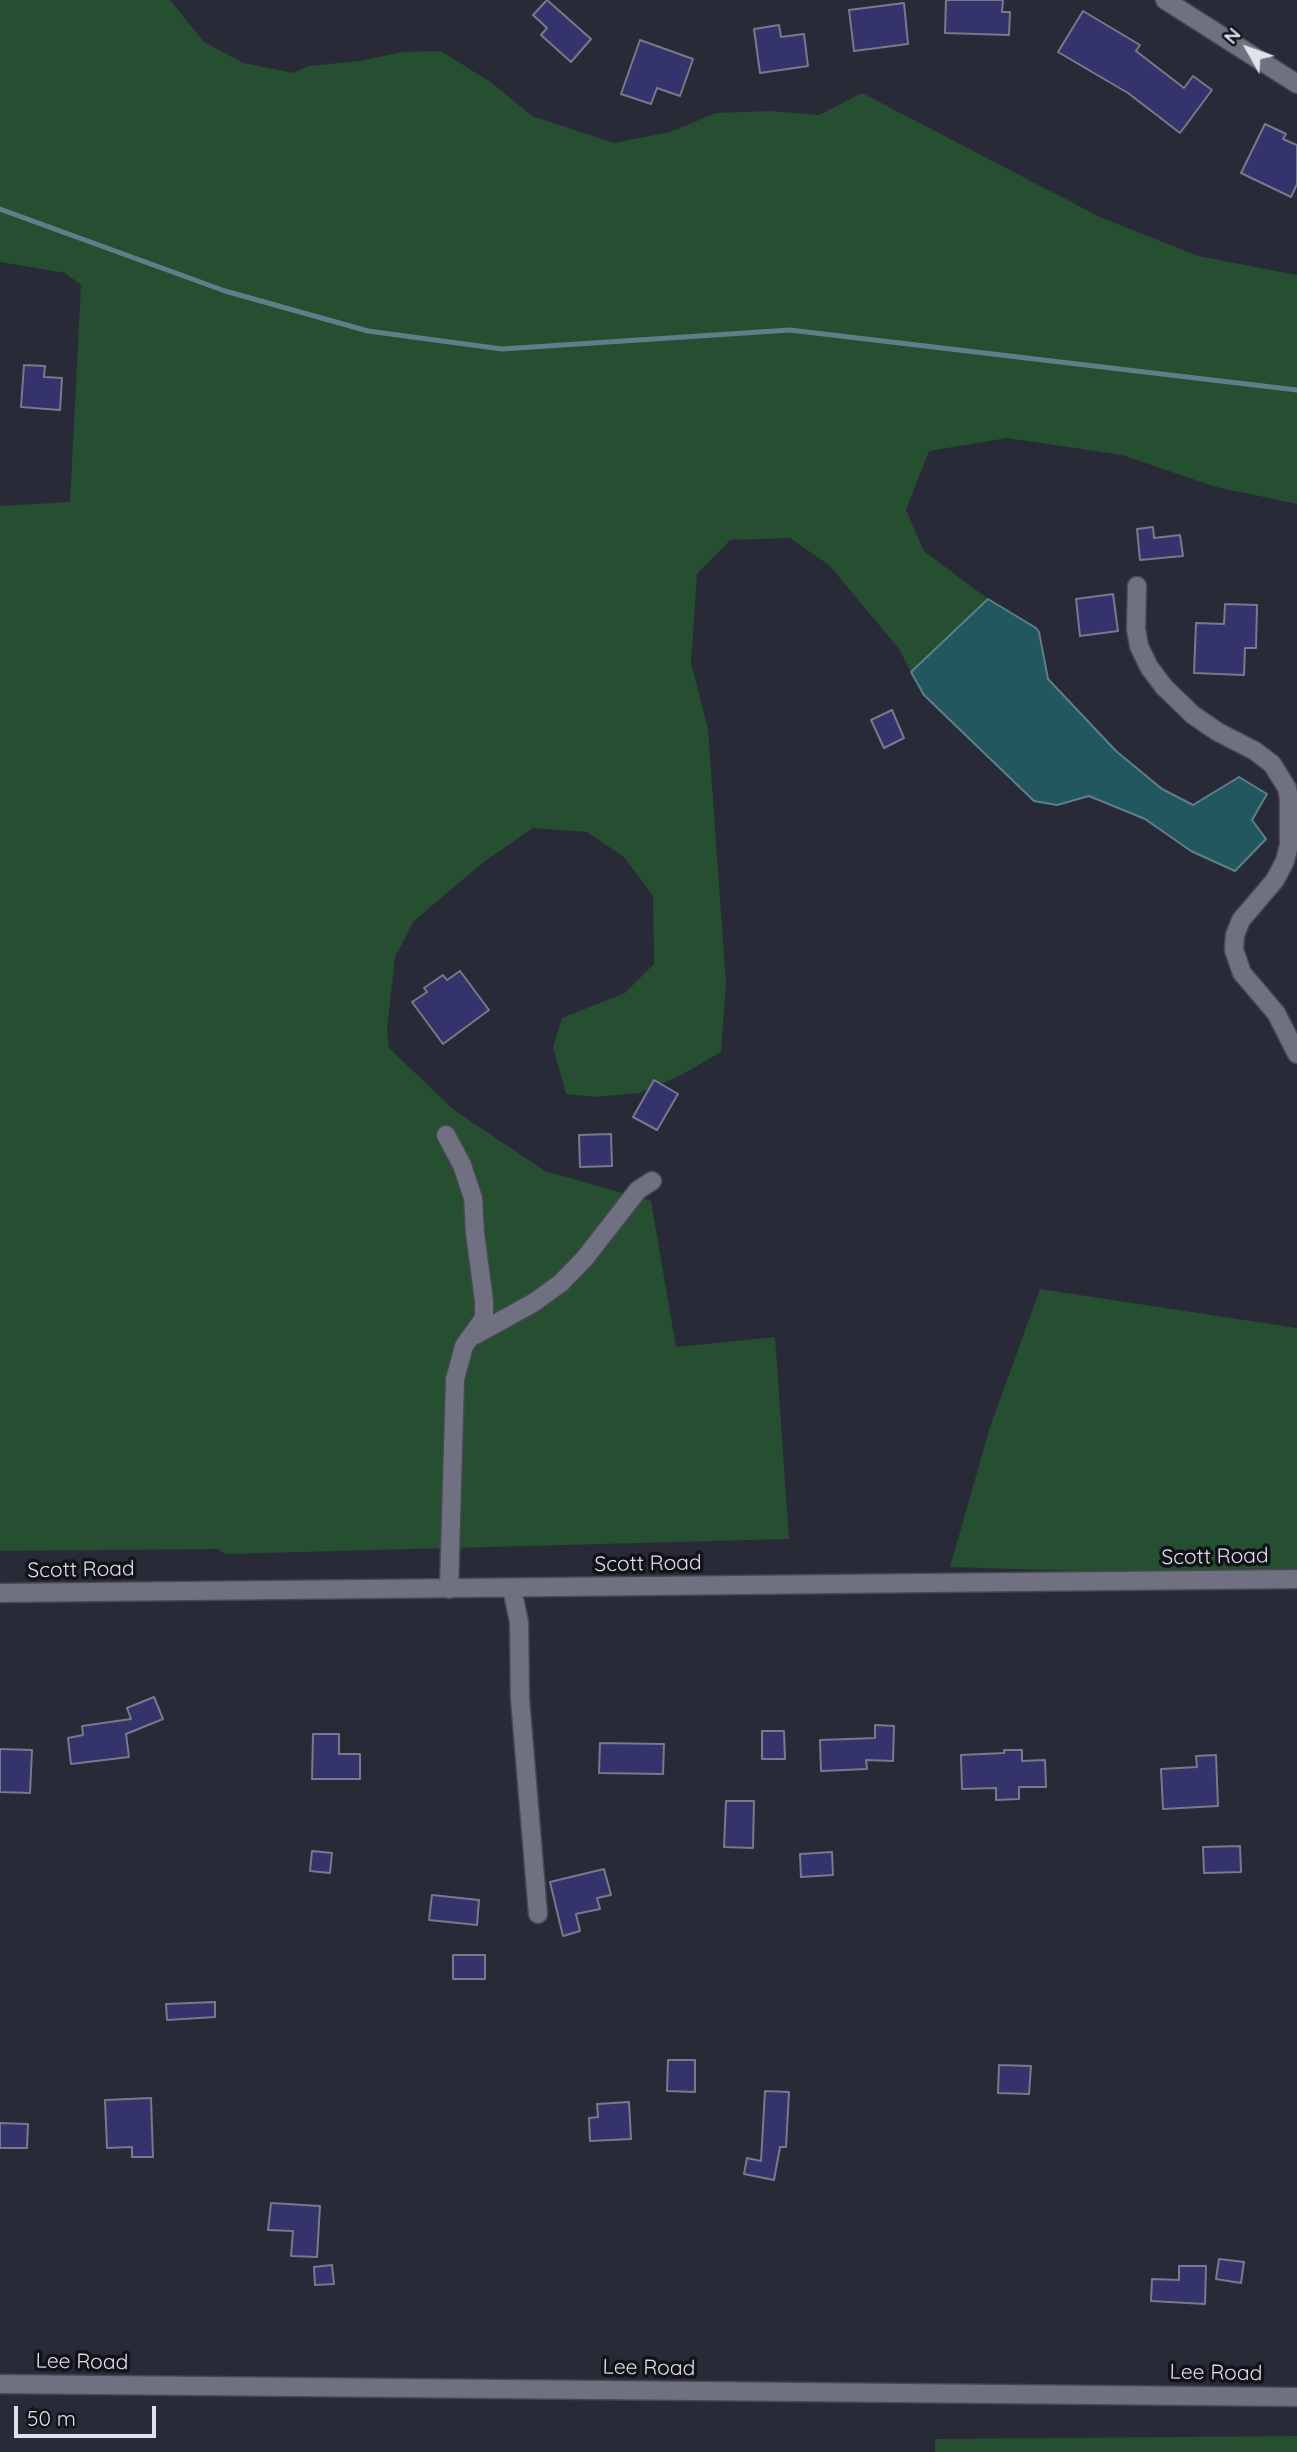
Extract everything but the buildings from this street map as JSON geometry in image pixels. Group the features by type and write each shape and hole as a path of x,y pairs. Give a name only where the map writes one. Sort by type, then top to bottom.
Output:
{"street":[{"path":"1165,0 1297,84"},
{"path":"1137,586 1136,629 1139,646 1149,667 1164,687 1193,715 1272,764 1287,788 1289,845 1285,861 1275,880 1241,920 1235,935 1234,950 1242,972 1276,1013 1297,1054"},
{"path":"446,1135 462,1166 473,1198 484,1301 484,1318 464,1346 455,1379 449,1589"},
{"path":"474,1335 533,1303 561,1283 585,1258 638,1190 652,1181"},
{"name":"Scott Road","path":"0,1593 1297,1579"},
{"path":"512,1589 519,1622 520,1699 538,1914"},
{"name":"Lee Road","path":"0,2384 1297,2397"}],"shaded area":[{"path":"0,0 170,0 204,42 244,63 293,73 309,66 359,61 404,52 441,51 492,83 532,116 614,143 670,132 716,113 770,111 819,115 862,93 1100,217 1198,256 1297,275 1297,504 1216,487 1122,455 1007,438 929,451 906,510 924,551 988,599 911,672 899,649 829,565 790,538 730,540 697,574 691,663 708,729 726,983 721,1052 681,1075 640,1093 595,1097 566,1094 553,1047 562,1018 625,993 654,964 653,896 624,857 587,832 533,828 485,861 414,921 395,957 387,1029 389,1048 454,1110 545,1171 651,1201 676,1347 775,1337 789,1539 226,1554 218,1549 0,1551 0,506 70,502 81,285 65,273 0,262"},
{"path":"988,599 1036,628 1048,679 1116,751 1162,789 1193,805 1239,777 1267,794 1252,820 1266,839 1235,871 1191,851 1145,819 1089,796 1057,805 1034,801 924,695 911,672"},
{"path":"1040,1289 1297,1328 1297,1578 950,1567 990,1427"},
{"path":"1297,2436 1297,2452 935,2452 935,2439"}],"waterway":[{"path":"0,209 225,291 368,331 502,349 790,330 1297,390"}]}
